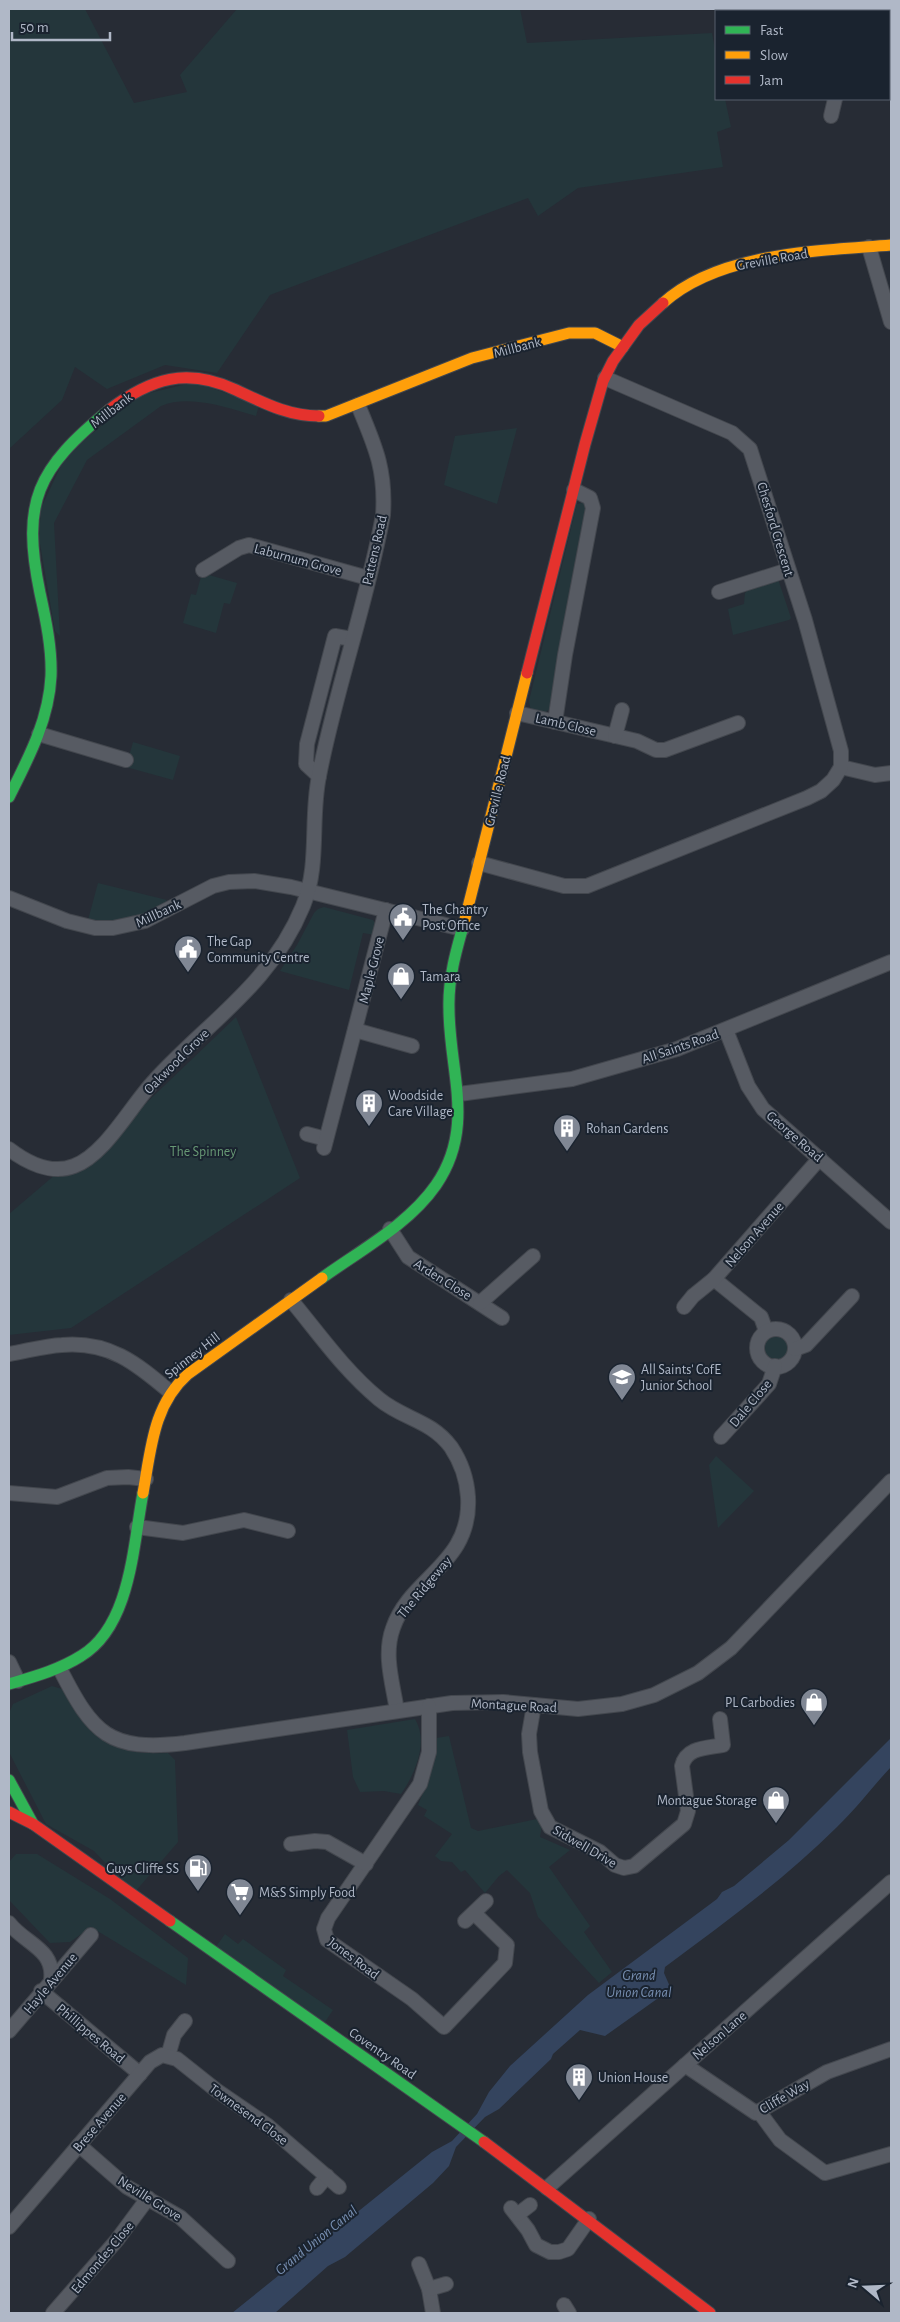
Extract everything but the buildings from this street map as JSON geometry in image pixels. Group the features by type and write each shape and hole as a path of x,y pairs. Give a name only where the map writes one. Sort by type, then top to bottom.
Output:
{"street":[{"path":"831,116 835,100"},
{"name":"Greville Road","path":"459,1094 448,1006 451,973 597,399 605,378 623,347 638,328 669,299 684,288 716,271 744,261 773,256 891,245"},
{"path":"869,246 891,322"},
{"name":"Millbank","path":"9,797 39,734 50,693 51,662 32,544 31,526 37,498 54,462 69,444 130,393 152,383 174,378 197,377 214,380 273,408 295,414 326,416 472,358 569,333 595,333 623,347"},
{"name":"Chesford Crescent","path":"605,378 723,428 746,443 757,466 839,739 840,767"},
{"name":"Pattens Road","path":"309,891 312,878 319,776 306,764 307,744 336,636 352,639 383,515 384,488 375,442 358,404"},
{"path":"555,722 564,656 593,508 590,498 574,490"},
{"name":"Laburnum Grove","path":"203,570 240,548 249,545 368,578"},
{"path":"718,592 788,570"},
{"name":"Lamb Close","path":"615,736 622,710"},
{"name":"Lamb Close","path":"517,713 615,736 662,750 738,722"},
{"path":"39,734 126,760"},
{"path":"479,864 564,886 587,886 816,794 833,780 840,767 875,775 891,773"},
{"name":"Millbank","path":"9,898 67,921 102,929 140,923 205,890 229,882 268,882 462,929"},
{"name":"Oakwood Grove","path":"9,1149 21,1158 40,1166 57,1169 74,1166 99,1149 156,1078 246,992 267,969 290,934 309,891"},
{"name":"Maple Grove","path":"307,1134 325,1143 386,910"},
{"name":"All Saints Road","path":"459,1094 572,1079 677,1049 891,962"},
{"path":"356,1030 412,1046"},
{"name":"George Road","path":"726,1030 748,1086 760,1105 891,1222"},
{"name":"Spinney Hill","path":"12,1685 60,1669 88,1652 101,1639 116,1616 125,1590 159,1413 169,1391 188,1374 390,1230 417,1208 444,1175 459,1131 459,1094"},
{"name":"Nelson Avenue","path":"684,1307 693,1296 714,1279 820,1158"},
{"name":"Arden Close","path":"390,1230 408,1257 502,1318"},
{"name":"Arden Close","path":"480,1303 533,1256"},
{"path":"714,1279 761,1317 766,1331 772,1328 780,1329 787,1333 792,1338 795,1349"},
{"name":"Dale Close","path":"766,1331 758,1342 758,1352 766,1363 775,1366 786,1364 793,1357 795,1349 806,1345 852,1296"},
{"name":"The Ridgeway","path":"291,1300 339,1362 358,1382 382,1401 432,1428 452,1450 463,1471 468,1502 464,1526 458,1543 448,1559 403,1608 392,1630 389,1665 397,1711"},
{"path":"9,1354 62,1345 100,1348 132,1361 169,1391"},
{"name":"Dale Close","path":"721,1437 769,1384 775,1366"},
{"path":"9,1493 58,1497 107,1478 128,1477 146,1480"},
{"name":"Montague Road","path":"60,1669 81,1710 92,1723 120,1741 139,1746 185,1743 429,1706 483,1702 578,1709 622,1704 654,1695 698,1673 731,1648 891,1481"},
{"path":"137,1527 183,1533 244,1520 288,1531"},
{"path":"9,1662 12,1685"},
{"name":"Sidwell Drive","path":"534,1705 529,1734 530,1752 541,1811 550,1827 600,1852 615,1865 624,1868 634,1866 684,1824 688,1811 682,1766 684,1759 693,1751 723,1745 720,1719"},
{"name":"Jones Road","path":"429,1706 429,1752 420,1784 328,1918 324,1929 327,1940 412,1999 444,2027 505,1963 508,1954 507,1945 469,1917 486,1901"},
{"name":"Coventry Road","path":"9,1780 19,1802 34,1824"},
{"name":"Coventry Road","path":"9,1812 34,1824 478,2137 589,2219 710,2313"},
{"path":"291,1844 315,1841 327,1842 366,1864"},
{"name":"Nelson Lane","path":"547,2188 891,1882"},
{"path":"9,1923 49,1960 52,1969 51,1980"},
{"name":"Hayle Avenue","path":"9,2031 41,1991 91,1936"},
{"name":"Phillippes Road","path":"41,1991 140,2074"},
{"path":"168,2056 174,2035 185,2021"},
{"name":"Cliffe Way","path":"685,2065 752,2112 760,2113 827,2072 891,2049"},
{"name":"Brese Avenue","path":"9,2227 153,2059 162,2055 168,2056"},
{"name":"Townesend Close","path":"168,2056 177,2059 216,2090 267,2125 339,2187"},
{"path":"760,2113 780,2140 824,2173 891,2154"},
{"name":"Neville Grove","path":"79,2145 127,2187 180,2216 225,2252"},
{"path":"317,2188 327,2176"},
{"name":"Edmondes Close","path":"53,2313 117,2240 148,2198"},
{"path":"530,2205 514,2212 528,2230 536,2245 550,2252 568,2249 589,2219"},
{"path":"418,2264 429,2289 433,2313"},
{"path":"429,2289 446,2284"},
{"path":"684,2313 694,2300"}],"green space":[{"path":"9,9 85,9 134,103 187,92 180,75 237,9 520,9 527,43 712,33 715,50 715,100 725,100 731,127 717,132 723,167 578,188 538,216 528,198 270,295 217,373 165,365 107,389 75,367 62,400 9,449"},
{"path":"195,382 259,405 256,416 209,404 184,401 172,403 161,406 87,460 54,523 60,636 55,631 39,538 41,508 66,455 137,396"},
{"path":"517,428 497,504 444,485 455,436"},
{"path":"582,503 586,505 586,518 557,661 551,708 544,713 531,712 529,701 577,504"},
{"path":"202,573 237,583 230,604 224,603 216,633 183,623 191,594 196,595"},
{"path":"778,579 791,618 733,635 728,609 744,604 745,593 748,590"},
{"path":"133,742 180,756 173,780 126,767"},
{"path":"98,883 167,900 152,912 142,916 107,921 88,920"},
{"path":"324,907 373,920 377,926 375,935 363,933 349,990 280,971 297,945 314,913"},
{"name":"The Spinney","path":"236,1017 300,1178 71,1328 9,1335 9,1214 56,1174 98,1155 141,1108"},
{"path":"776,1334 786,1338 790,1348 786,1358 776,1362 766,1358 762,1348 766,1338"},
{"path":"716,1456 754,1491 718,1528 709,1465"},
{"path":"52,1686 62,1689 82,1720 92,1732 104,1740 117,1747 131,1751 168,1753 175,1760 178,1842 134,1893 94,1851 46,1824 9,1752 9,1713 13,1704"},
{"path":"415,1719 421,1738 420,1748 415,1768 401,1794 384,1791 360,1792 353,1777 347,1730"},
{"path":"449,1736 471,1828 478,1831 537,1819 542,1825 540,1837 570,1850 549,1867 590,1926 584,1932 612,1972 599,1983 538,1917 530,1893 507,1870 499,1876 485,1893 465,1870 461,1872 452,1862 441,1861 435,1856 452,1834 424,1816 427,1810 418,1805 431,1772 436,1738"},
{"path":"16,1854 37,1854 110,1899 188,1958 186,1985 91,1927 70,1942 50,1943 9,1900 9,1862"},
{"path":"225,1934 238,1944 243,1939 286,1970 283,1976 333,2010 321,2028 213,1951"}],"water":[{"name":"Grand Union Canal","path":"891,1738 891,1767 858,1805 817,1846 775,1883 665,1967 664,1973 671,1989 605,2036 580,2030 553,2054 551,2059 499,2109 485,2117 456,2147 449,2166 433,2183 345,2257 328,2266 275,2313 232,2313 432,2152 452,2141 477,2114 489,2092 510,2066 588,1995 717,1899 722,1892 734,1886 789,1840"}],"traffic: fast":[{"path":"9,797 42,724 51,676 51,655 35,561 34,510 40,489 65,451 109,410"},
{"path":"322,1278 384,1236 412,1212 436,1185 448,1163 455,1142 458,1120 458,1098 450,1032 449,998 453,965 464,923"},
{"path":"9,1684 46,1673 73,1661 98,1643 120,1605 127,1583 143,1493"},
{"path":"9,1780 33,1824"},
{"path":"170,1921 484,2142"}],"traffic: slow":[{"path":"663,303 686,286 712,273 741,264 771,257 833,249 891,245"},
{"path":"319,416 326,416 472,358 569,333 595,333 623,347"},
{"path":"464,923 527,673"},
{"path":"143,1493 155,1429 167,1399 176,1386 188,1374 322,1278"}],"traffic: jam":[{"path":"527,673 585,444 603,381 613,361 639,325 663,303"},
{"path":"109,410 140,390 170,379 185,378 218,383 286,411 319,416"},
{"path":"9,1812 33,1824 170,1921"},
{"path":"484,2142 710,2313"}],"place":[{"name":"The Chantry Post Office","path":"403,941"},
{"name":"The Gap Community Centre","path":"188,973"},
{"name":"Tamara","path":"401,1000"},
{"name":"Woodside Care Village","path":"369,1127"},
{"name":"Rohan Gardens","path":"567,1152"},
{"name":"All Saints' CofE Junior School","path":"622,1401"},
{"name":"PL Carbodies","path":"814,1726"},
{"name":"Montague Storage","path":"776,1824"},
{"name":"Guys Cliffe SS","path":"198,1892"},
{"name":"M&S Simply Food","path":"240,1916"},
{"name":"Union House","path":"579,2101"}]}
